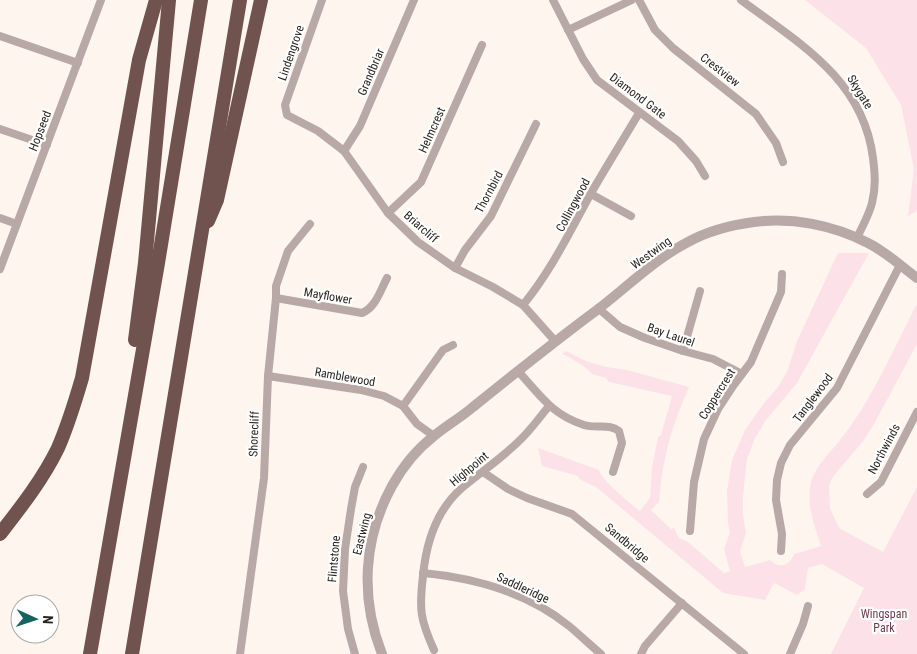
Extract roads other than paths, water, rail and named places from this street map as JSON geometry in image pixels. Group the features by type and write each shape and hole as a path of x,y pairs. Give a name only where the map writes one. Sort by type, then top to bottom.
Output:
{"highway":[{"path":"108,549 145,263 169,0"},
{"path":"90,654 201,0"},
{"path":"132,650 240,0"},
{"path":"198,247 217,200 261,0"},
{"path":"0,534 33,490 58,449 82,378 139,60 154,5"}],"street":[{"name":"Hopseed","path":"0,269 101,0"},
{"name":"Lindengrove","path":"287,114 286,105 322,0"},
{"name":"Grandbriar","path":"344,151 360,126 414,0"},
{"name":"Diamond Gate","path":"554,0 568,30 596,80 678,142 696,161 705,176"},
{"path":"568,30 632,0"},
{"name":"Crestview","path":"639,0 655,30 673,48 756,114 776,144 783,162"},
{"name":"Skygate","path":"741,0 816,55 838,78 854,101 865,122 876,180 872,205 857,238"},
{"path":"0,36 78,63"},
{"name":"Helmcrest","path":"388,213 421,182 482,45"},
{"name":"Collingwood","path":"523,305 541,282 563,248 591,194 639,112"},
{"name":"Briarcliff","path":"287,114 318,131 344,151 388,213 418,242 455,268 494,287 523,305 555,341"},
{"name":"Thornbird","path":"455,268 491,216 536,124"},
{"path":"0,129 47,145"},
{"path":"591,194 631,216"},
{"path":"0,218 17,224"},
{"name":"Westwing","path":"434,436 456,422 555,341 654,264 688,242 721,229 755,222 786,220 813,224 857,238 875,247 917,278"},
{"name":"Shorecliff","path":"240,654 264,478 268,376 276,286 288,251 310,224"},
{"name":"Tanglewood","path":"781,551 782,534 776,500 777,480 781,464 790,445 837,388 900,265"},
{"name":"Coppercrest","path":"690,531 694,482 704,439 718,409 751,362 781,292 782,274"},
{"name":"Mayflower","path":"276,298 362,313 369,310 374,304 387,278"},
{"path":"683,351 700,291"},
{"name":"Bay Laurel","path":"598,308 620,327 645,338 713,359 742,374"},
{"path":"403,406 442,350 454,344"},
{"path":"518,371 537,395 549,406 574,422 588,426 610,427 619,431 622,443 613,472"},
{"name":"Ramblewood","path":"268,376 362,390 384,396 403,406 417,424 434,436"},
{"name":"Highpoint","path":"434,650 421,619 420,597 426,549 433,530 444,508 461,488 520,440 549,406"},
{"name":"Northwinds","path":"867,494 881,482 917,412"},
{"name":"Eastwing","path":"382,654 368,599 367,578 371,540 393,485 413,458 434,436"},
{"name":"Flintstone","path":"355,654 348,629 343,592 345,549 354,487 363,466"},
{"name":"Sandbridge","path":"483,472 508,489 527,498 572,514 744,654"},
{"name":"Saddleridge","path":"423,573 475,580 510,592 541,607 568,626 600,654"},
{"path":"641,654 645,646 682,603"},
{"path":"790,654 803,624 808,606"},
{"path":"585,654 591,646"}],"park label":[{"name":"Wingspan Park","path":"884,621"}]}
